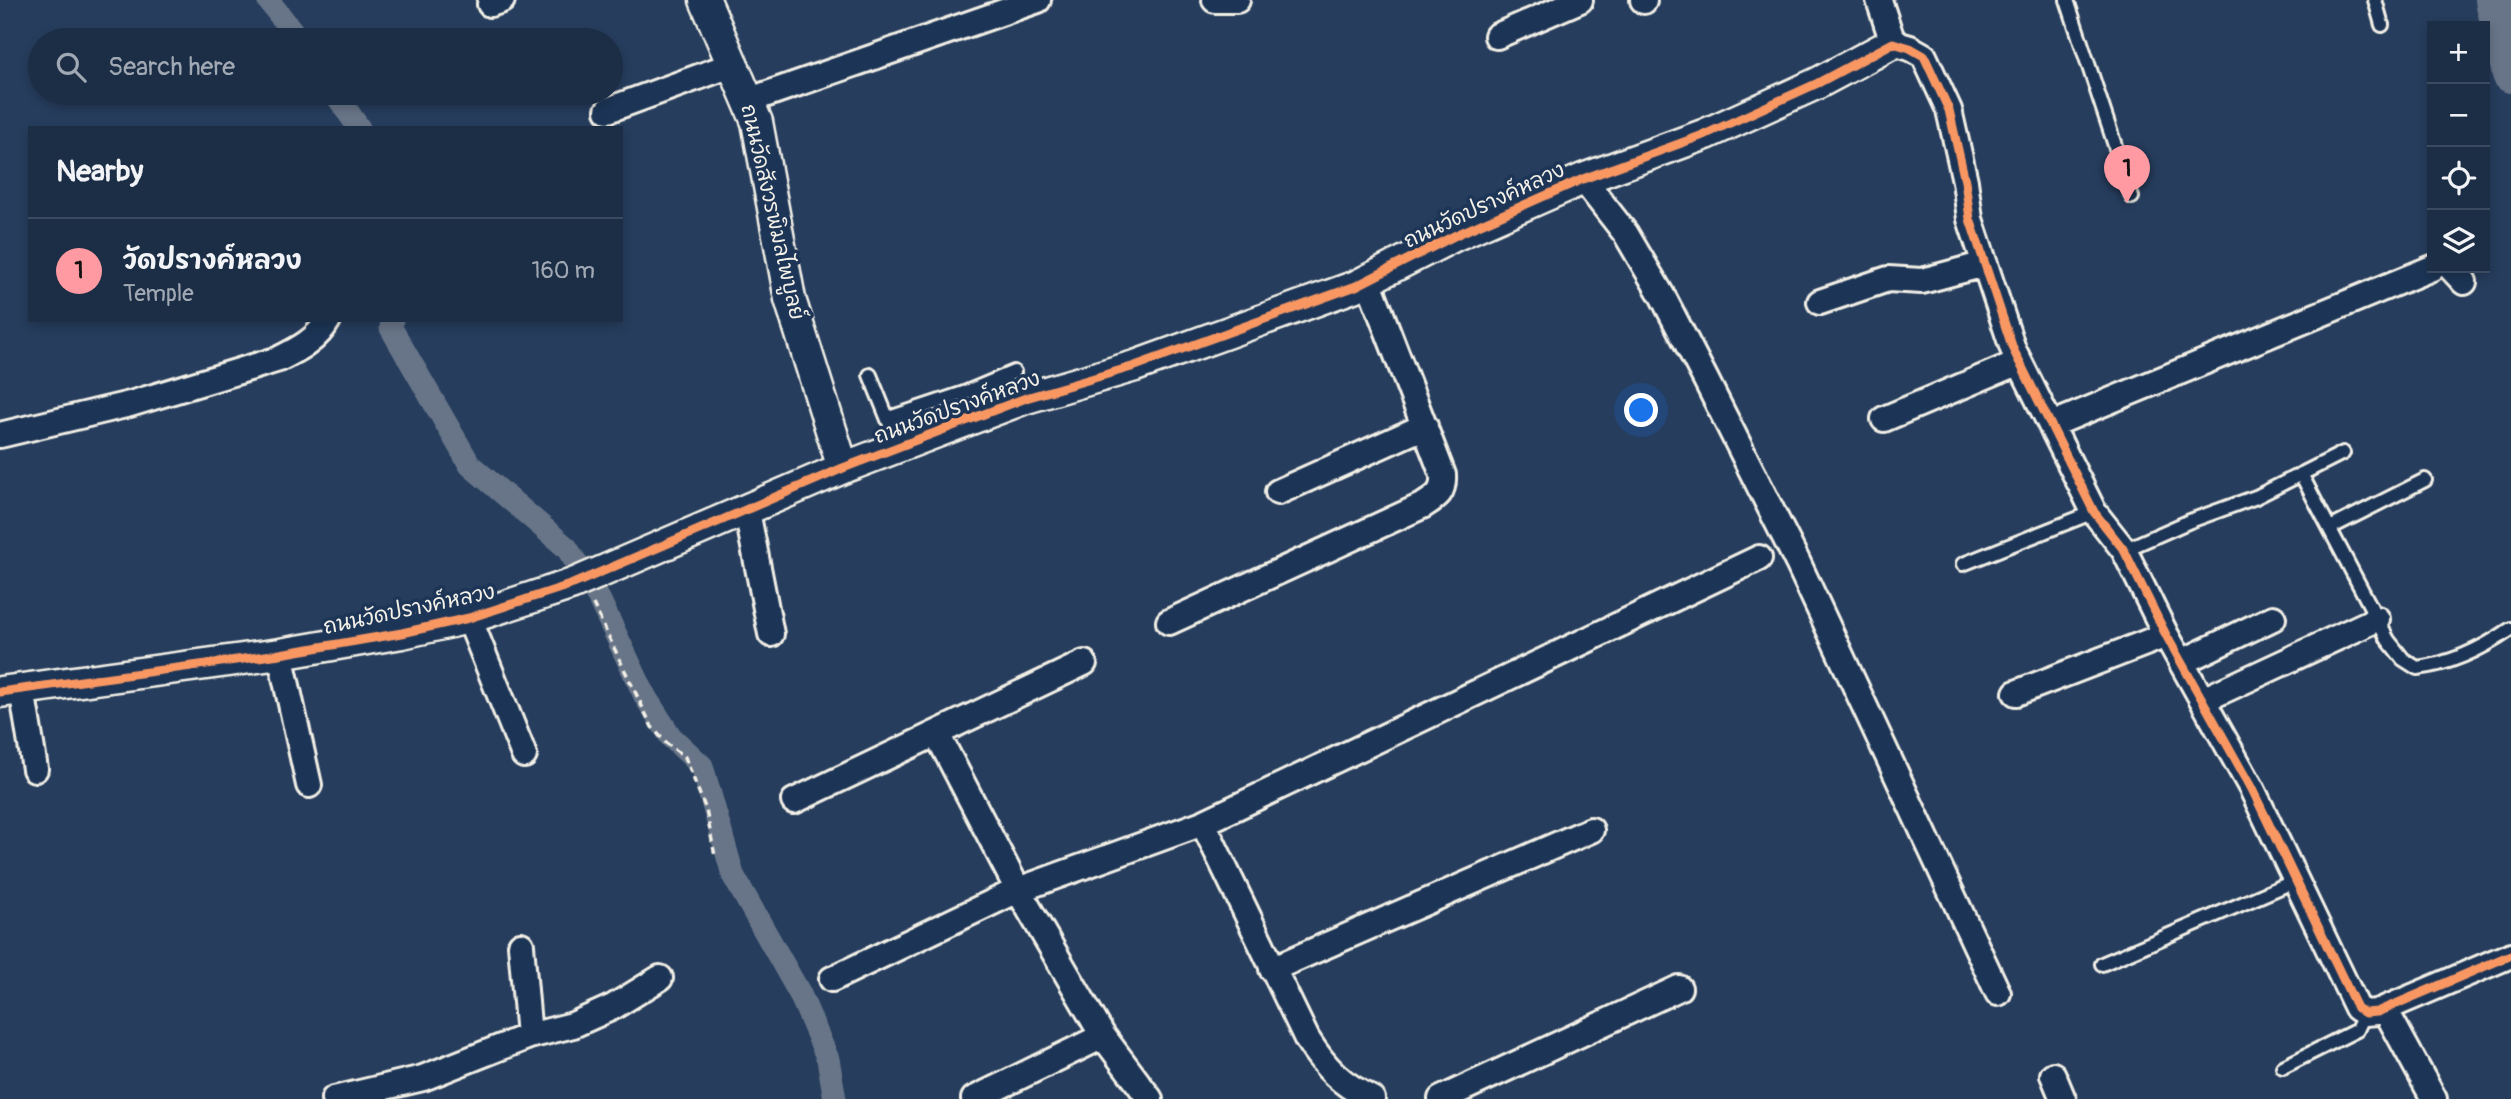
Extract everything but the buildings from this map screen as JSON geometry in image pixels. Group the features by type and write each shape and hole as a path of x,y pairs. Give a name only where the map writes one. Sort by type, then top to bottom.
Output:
{"street":[{"name":"ถนนวัดสังวรพิมลไพบูลย์","path":"705,0 750,100 757,122 790,299 843,468"},
{"path":"750,100 1038,0"},
{"path":"1215,0 1237,0"},
{"path":"1497,36 1580,0"},
{"path":"1879,0 1893,43 1924,56 1949,110 1965,181 1970,219 2019,362 2094,512 2124,550 2166,635 2252,789 2357,1008 2375,1011 2510,960"},
{"name":"ถนนวัดปรางค์หลวง","path":"11,691 280,654 402,633 469,618 576,583 843,468 1026,398 1135,366 1368,280 1456,234 1583,179 1706,134 1818,83 1893,43"},
{"path":"623,105 734,64"},
{"path":"608,110 622,105"},
{"path":"1583,179 1626,233 1705,378 1798,563 1998,993"},
{"path":"1820,302 1888,279 1922,281 1985,264"},
{"path":"2051,425 2427,270"},
{"path":"1169,622 1424,505 1444,489 1443,475 1368,280"},
{"path":"0,435 130,404 279,359 301,348 321,333 327,322"},
{"path":"1884,419 2019,362"},
{"path":"1278,492 1425,426"},
{"path":"747,511 771,634"},
{"path":"832,979 1018,890 1203,823 1759,558"},
{"path":"469,618 524,755"},
{"path":"2182,662 2273,618"},
{"path":"2203,699 2377,619"},
{"path":"2016,694 2166,635"},
{"path":"280,654 309,785"},
{"path":"794,801 1084,663"},
{"path":"11,691 35,769"},
{"path":"937,734 1018,890 1103,1036 1150,1099"},
{"path":"1203,823 1272,969 1322,1064 1348,1087 1373,1099"},
{"path":"1272,969 1591,830"},
{"path":"521,945 530,1036"},
{"path":"334,1099 423,1078 530,1036 573,1025 595,1016 660,978"},
{"path":"1441,1099 1679,988"},
{"path":"2375,1011 2434,1099"},
{"path":"974,1099 1103,1036"},
{"path":"2053,1075 2063,1099"}],"lane":[{"path":"2067,0 2132,197"},
{"path":"2375,0 2382,25"},
{"path":"889,418 964,393 1014,372"},
{"path":"870,375 899,448"},
{"path":"2124,550 2190,521 2256,497 2343,453"},
{"path":"2301,474 2388,640 2403,659 2417,668 2442,665 2488,645 2511,629"},
{"path":"2330,528 2425,480"},
{"path":"1963,564 2094,512"},
{"path":"2102,964 2297,880"},
{"path":"2283,1067 2357,1030 2375,1011"}],"path":[{"path":"576,583 577,596 586,591 652,727 666,743 685,757 706,810 715,856"}],"waterway":[{"path":"268,0 290,28"},
{"path":"2494,0 2511,74"},
{"path":"343,105 358,126"},
{"path":"392,322 391,328 470,465 567,548 599,599 646,698 671,737 702,766 733,875 800,994 828,1059 835,1099"}],"cycle path":[{"path":"0,692 280,654 402,633 469,618 573,584 843,468 1026,398 1135,366 1356,286 1456,235 1583,179 1706,134 1818,83 1893,43 1924,56 1949,110 1965,181 1970,219 2013,349 2094,512 2124,550 2166,635 2252,789 2357,1008 2365,1013 2377,1012 2511,955"}],"place":[{"name":"วัดปรางค์หลวง","path":"2127,203"}]}
